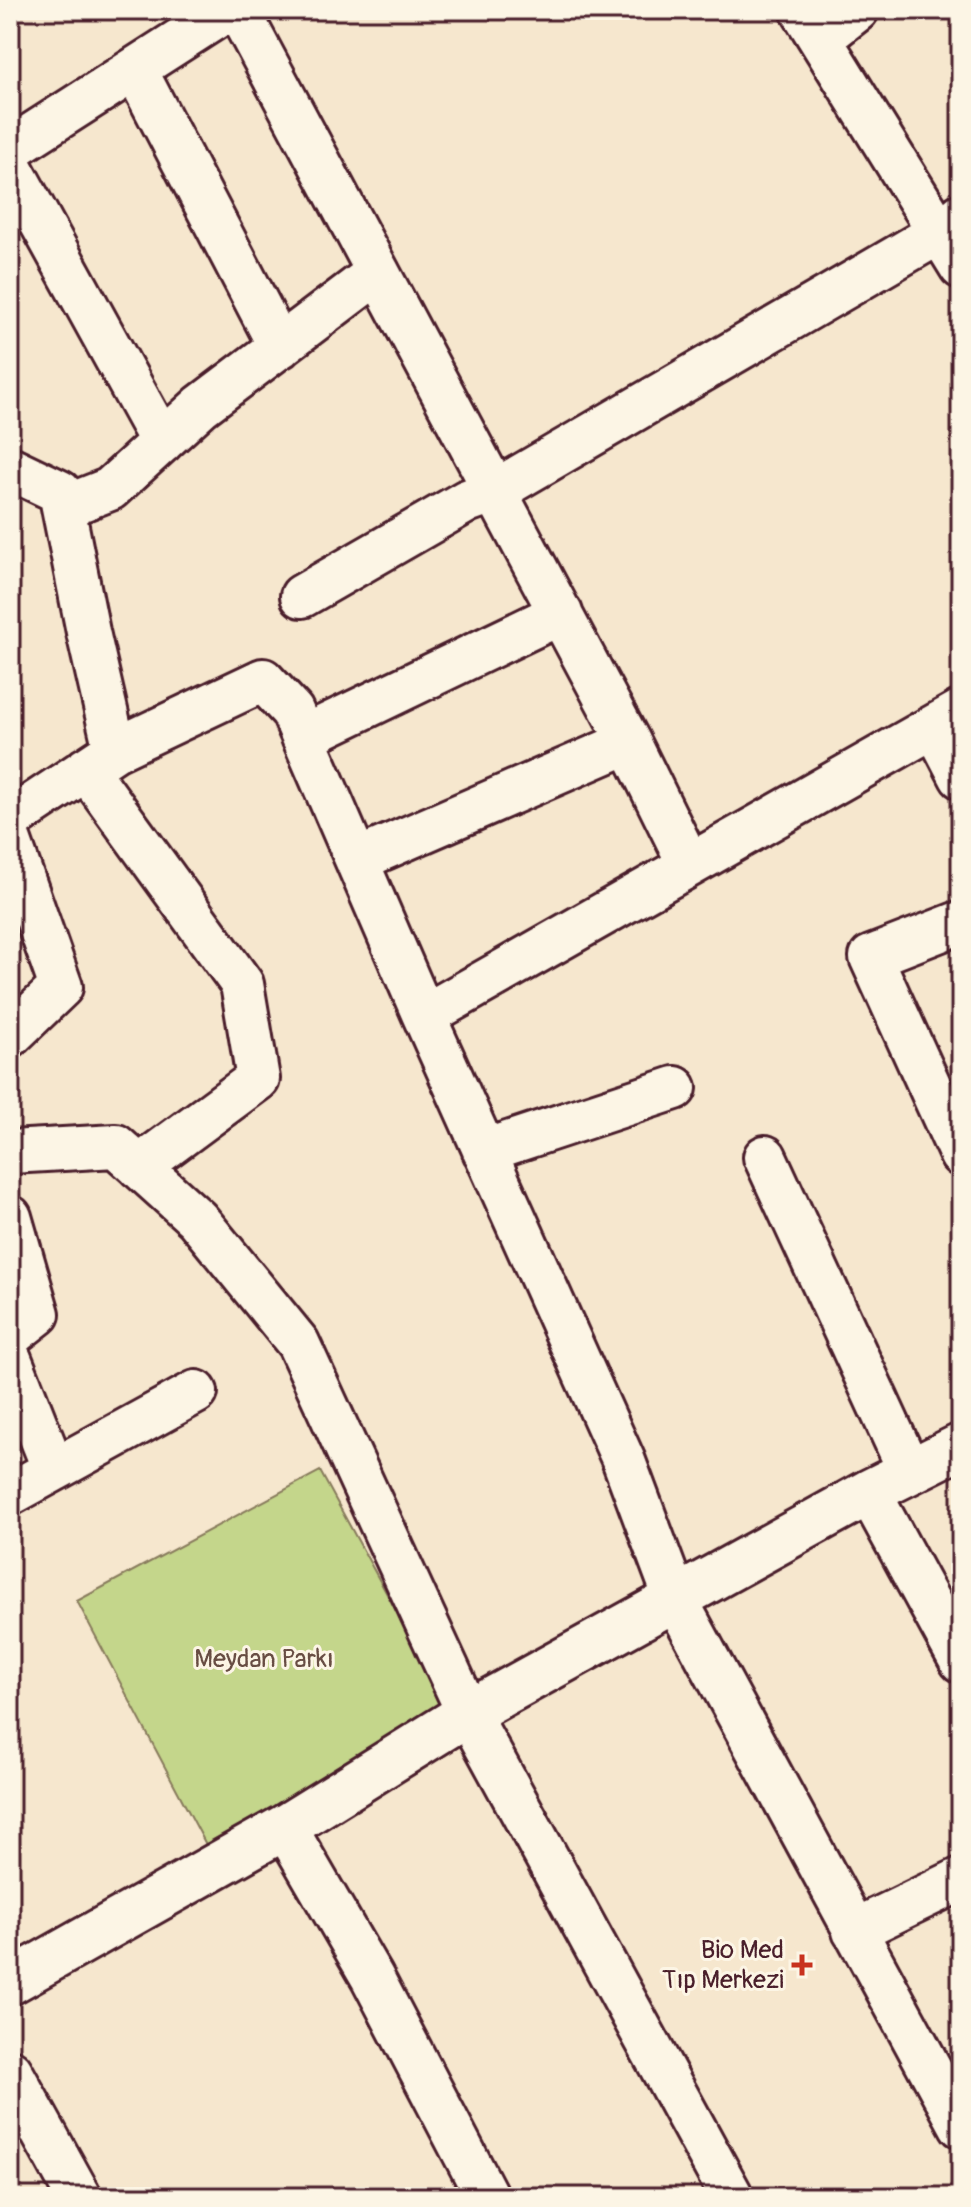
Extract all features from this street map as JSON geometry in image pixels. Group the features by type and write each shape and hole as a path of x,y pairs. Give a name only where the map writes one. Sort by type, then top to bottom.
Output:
{"main road":[{"path":"10,1982 285,1827 468,1713 869,1492 961,1446"},
{"path":"10,2072 79,2197"}],"street":[{"path":"10,149 227,10"},
{"path":"238,10 561,613 689,864"},
{"path":"302,596 467,501 495,491 954,238 811,25 857,10"},
{"path":"135,69 280,347"},
{"path":"10,166 162,442"},
{"path":"64,507 110,489 201,406 378,272"},
{"path":"10,468 60,492 88,632 101,760 242,984 258,1079 139,1167"},
{"path":"303,737 561,613"},
{"path":"10,820 101,760 263,680 292,711 424,1016 623,1459 675,1598 961,2126"},
{"path":"424,1016 948,719 961,777"},
{"path":"357,860 629,742"},
{"path":"10,842 61,987 10,1036"},
{"path":"961,922 871,957 961,1155"},
{"path":"484,1151 675,1088"},
{"path":"10,1152 116,1146 197,1219 298,1343 468,1713 732,2197"},
{"path":"765,1157 910,1472"},
{"path":"10,1217 38,1314 10,1336"},
{"path":"10,1359 54,1470"},
{"path":"10,1494 196,1392"},
{"path":"869,1492 961,1661"},
{"path":"285,1827 372,1977 487,2197"},
{"path":"854,1931 961,1879"}],"green space":[{"name":"Meydan Parkı","path":"320,1471 449,1708 211,1854 77,1601"}],"place":[{"name":"Bio Med Tıp Merkezi","path":"802,1965"}]}
